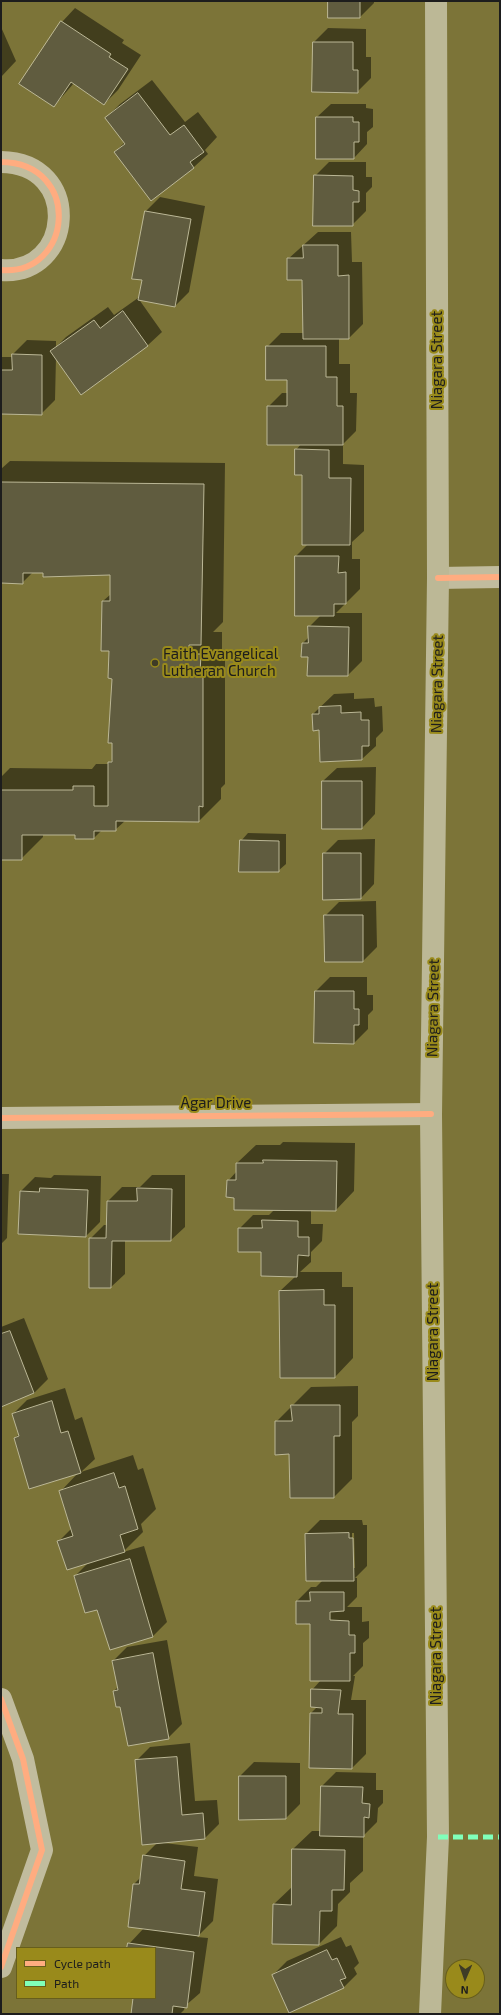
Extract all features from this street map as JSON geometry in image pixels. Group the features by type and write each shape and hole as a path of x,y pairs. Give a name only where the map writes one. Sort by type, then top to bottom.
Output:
{"main road":[{"name":"Niagara Street","path":"430,2014 438,1837 432,1114 438,578 436,1"}],"street":[{"path":"1,162 16,162 32,169 46,179 55,194 60,210 58,228 52,244 41,257 26,266 1,270"},
{"path":"438,578 500,577"},
{"name":"Agar Drive","path":"1,1118 432,1114"},
{"path":"1,1699 23,1759 42,1850 1,1967"}],"building":[{"path":"328,1 360,1 360,18 328,18"},
{"path":"61,21 111,54 109,57 128,69 104,105 71,82 54,107 19,84"},
{"path":"313,42 353,42 353,70 358,70 358,93 312,92"},
{"path":"138,93 170,135 184,125 204,152 190,162 194,168 151,201 114,152 125,144 105,118"},
{"path":"316,117 353,117 353,122 359,122 359,142 354,142 354,159 316,159"},
{"path":"314,175 353,176 353,190 359,191 359,202 353,202 353,226 313,226"},
{"path":"145,211 191,219 175,307 138,300 142,280 132,279"},
{"path":"303,245 338,245 338,276 349,275 349,339 303,339 302,280 287,280 287,258 303,258"},
{"path":"123,311 148,346 81,395 50,351 94,320 100,328"},
{"path":"266,346 326,346 326,377 337,377 337,406 343,406 343,445 267,445 267,406 287,406 287,380 266,380"},
{"path":"12,354 42,355 42,415 1,414 1,370 12,370"},
{"path":"295,449 329,450 329,478 351,478 350,545 302,545 302,475 295,475"},
{"name":"Faith Evangelical Lutheran Church","path":"1,482 204,484 201,645 189,645 189,654 201,654 200,673 203,673 203,807 199,806 199,822 116,821 116,831 94,831 94,839 75,839 75,835 22,835 22,860 1,860 1,790 73,790 73,786 94,786 94,806 108,806 108,762 112,762 112,743 108,743 112,679 108,678 109,651 101,651 102,601 110,601 110,575 43,577 43,573 23,573 23,584 1,583"},
{"path":"295,556 339,556 338,573 346,572 346,604 334,604 334,616 295,616"},
{"path":"308,626 349,627 348,676 307,676 308,657 301,657 302,643 308,643"},
{"path":"341,706 341,713 361,712 361,720 369,720 369,746 362,746 362,760 320,762 319,730 313,731 312,714 319,714 319,707"},
{"path":"322,781 362,781 362,829 322,829"},
{"path":"240,840 279,841 279,872 239,872"},
{"path":"323,853 361,853 361,899 323,900"},
{"path":"324,915 363,915 363,962 325,962"},
{"path":"315,991 354,991 354,1009 359,1009 359,1025 354,1025 354,1044 314,1043"},
{"path":"263,1160 337,1161 336,1211 234,1210 234,1198 226,1197 227,1180 236,1180 236,1163 263,1163"},
{"path":"40,1188 88,1190 86,1237 18,1234 20,1191 39,1192"},
{"path":"137,1188 172,1189 171,1241 112,1241 111,1288 89,1288 89,1238 106,1238 107,1201 137,1201"},
{"path":"262,1220 298,1221 298,1237 309,1237 309,1256 298,1255 297,1277 261,1276 261,1252 238,1252 238,1228 262,1228"},
{"path":"324,1290 324,1305 335,1305 335,1378 280,1378 279,1291"},
{"path":"10,1331 34,1393 1,1407 1,1334"},
{"path":"52,1401 61,1433 68,1431 81,1473 29,1489 14,1438 19,1436 12,1414"},
{"path":"291,1405 340,1405 340,1436 334,1436 334,1498 290,1498 289,1454 275,1455 275,1421 292,1421"},
{"path":"114,1473 119,1488 125,1486 138,1529 120,1535 125,1552 67,1570 57,1541 73,1536 59,1491"},
{"path":"349,1533 349,1538 353,1538 354,1581 306,1581 305,1534"},
{"path":"130,1559 153,1637 110,1650 97,1610 85,1613 74,1576"},
{"path":"310,1592 344,1592 344,1611 330,1612 330,1620 349,1621 349,1635 355,1635 355,1653 350,1653 350,1681 310,1681 310,1624 296,1624 296,1601 310,1601"},
{"path":"153,1653 169,1739 128,1746 120,1707 116,1707 113,1691 118,1690 112,1661"},
{"path":"311,1689 341,1690 338,1714 353,1714 352,1769 309,1768 310,1713 322,1713 322,1708 311,1707"},
{"path":"177,1757 182,1815 203,1813 205,1839 142,1845 135,1760"},
{"path":"239,1776 286,1776 286,1819 239,1820"},
{"path":"321,1786 363,1787 362,1803 370,1804 369,1818 364,1817 364,1837 320,1836"},
{"path":"292,1849 345,1850 344,1890 332,1890 332,1911 320,1911 319,1945 272,1944 273,1904 291,1905"},
{"path":"143,1855 185,1861 181,1889 205,1892 199,1936 128,1927 133,1884 139,1884"},
{"path":"128,1943 194,1952 187,2008 173,2006 172,2014 131,2014 133,1999 156,1999 156,1947 127,1947"},
{"path":"327,1950 332,1960 337,1958 346,1978 340,1980 344,1988 289,2013 272,1975"}],"marked path":[{"path":"438,1837 500,1837"}],"cycle path":[{"path":"1,162 27,167 46,180 56,198 59,219 54,239 43,256 25,267 1,270"},
{"path":"438,578 500,577"},
{"path":"1,1118 431,1114"},
{"path":"1,1699 23,1759 42,1850 1,1967"}],"place":[{"name":"Faith Evangelical Lutheran Church","path":"155,663"}]}
